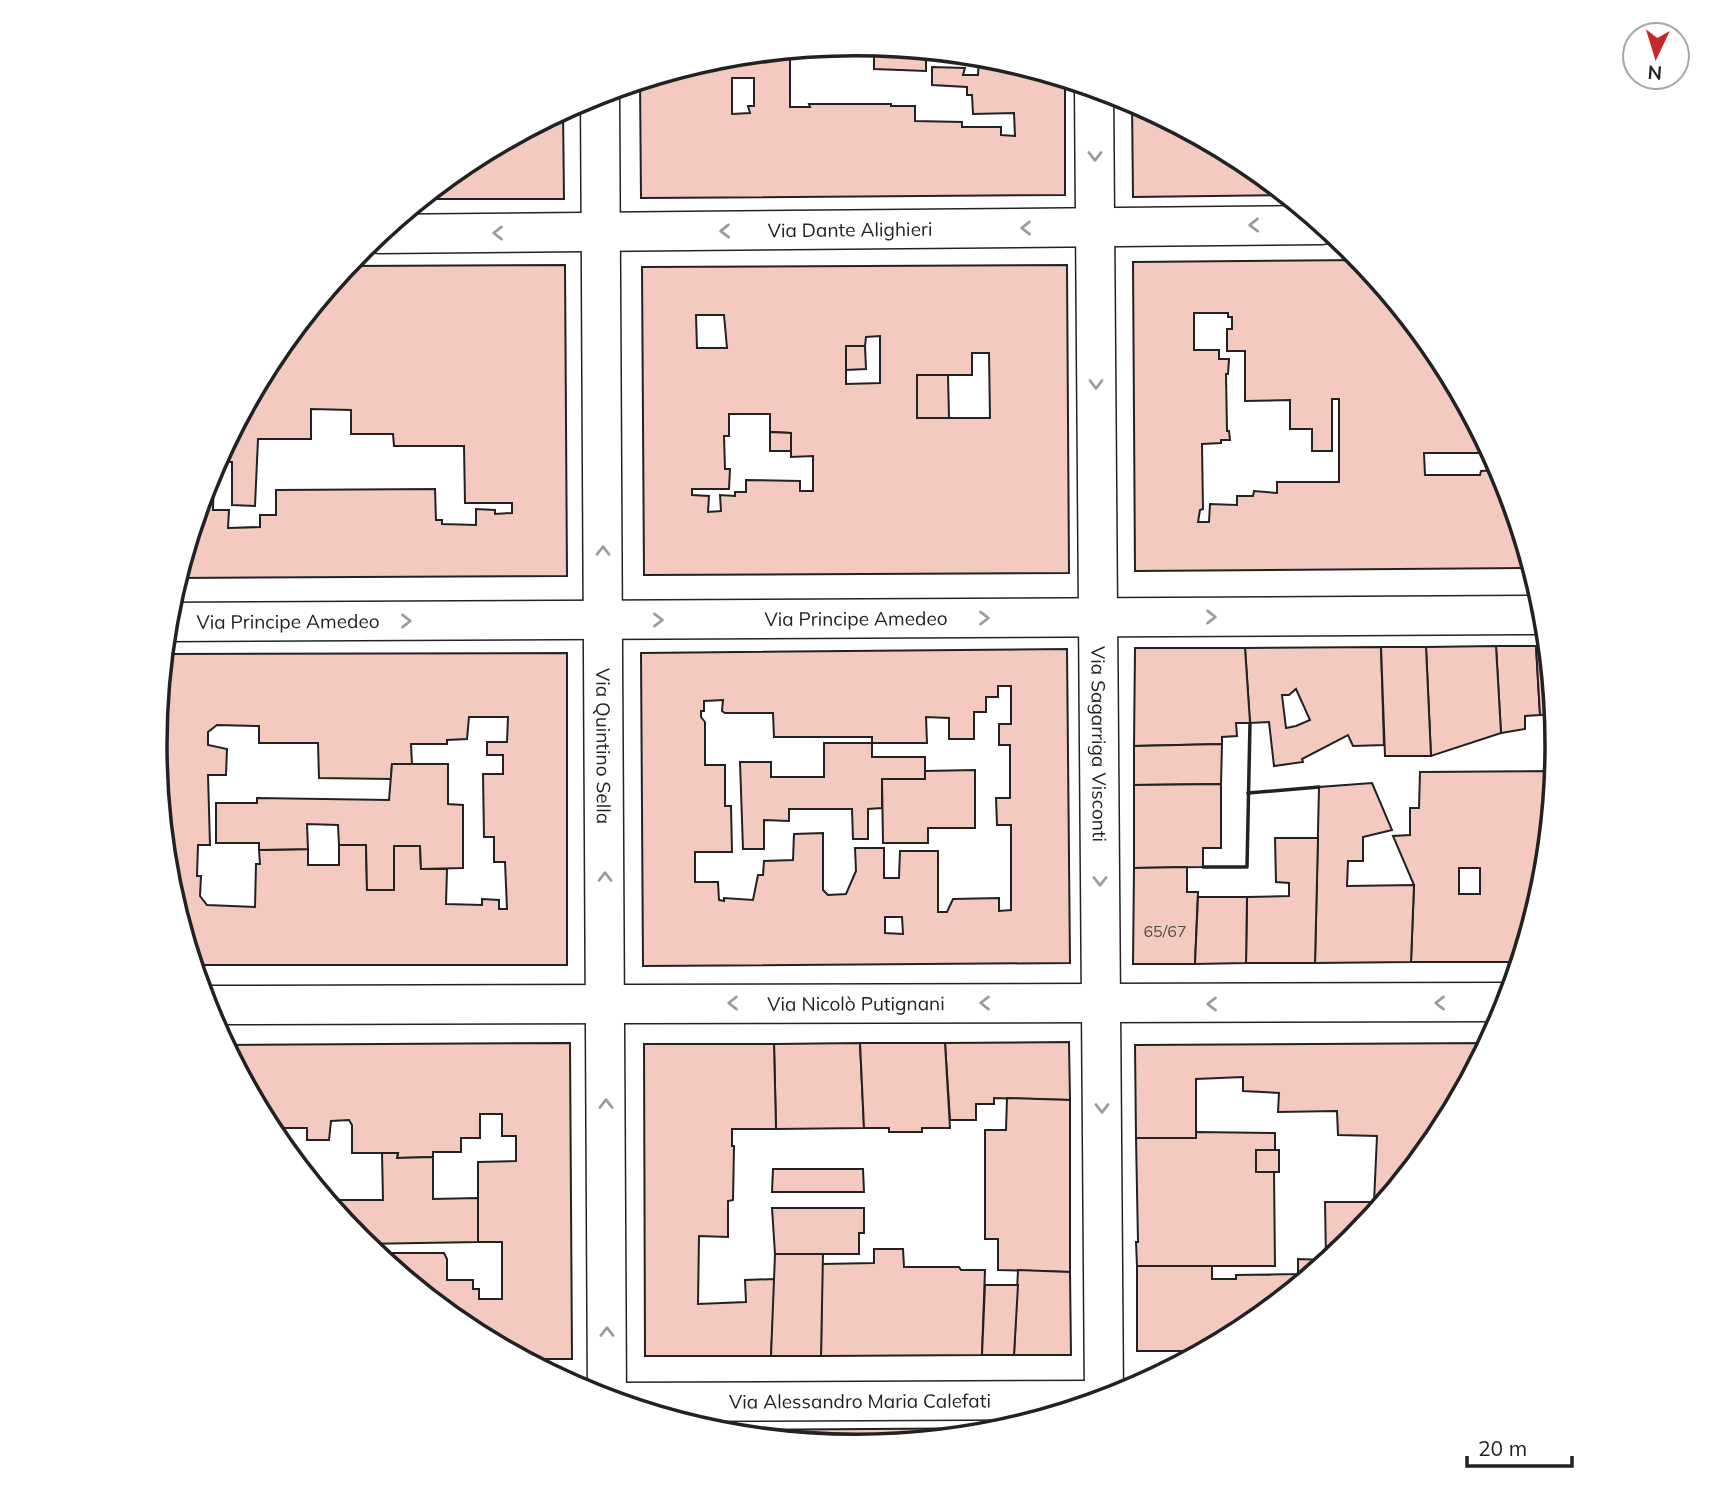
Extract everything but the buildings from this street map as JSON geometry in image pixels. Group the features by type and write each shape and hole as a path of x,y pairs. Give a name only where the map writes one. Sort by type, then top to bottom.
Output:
{"street":[{"name":"Via Sagarriga Visconti","path":"1094,99 1104,1389"},
{"name":"Via Quintino Sella","path":"600,105 607,1388"},
{"name":"Via Dante Alighieri","path":"394,234 1309,225"},
{"name":"Via Principe Amedeo","path":"178,622 1533,615"},
{"name":"Via Nicolò Putignani","path":"217,1005 1496,1002"},
{"name":"Via Alessandro Maria Calefati","path":"646,1402 1071,1400"}],"wall":[{"path":"1203,867 1247,867 1250,723"},
{"path":"1248,793 1319,787"}]}
